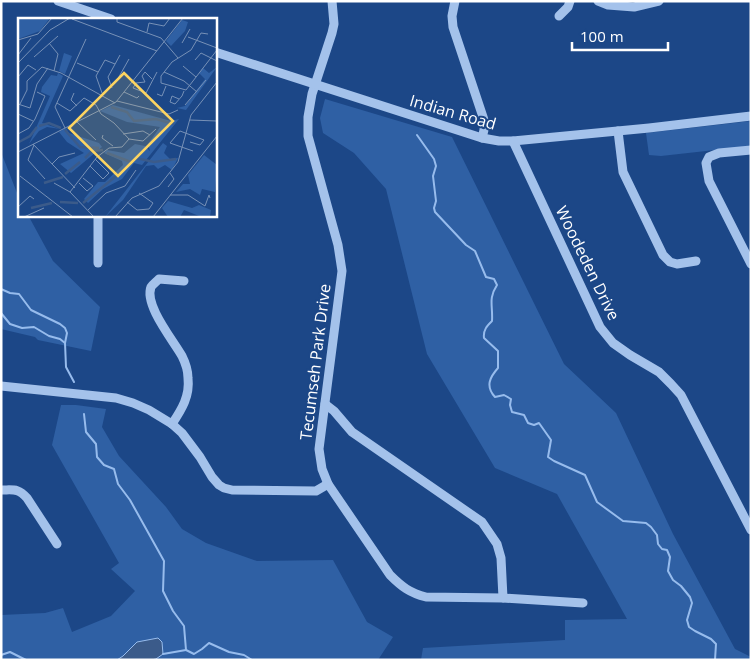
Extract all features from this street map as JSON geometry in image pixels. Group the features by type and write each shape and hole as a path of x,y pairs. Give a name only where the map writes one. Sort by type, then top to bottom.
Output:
{"street":[{"path":"58,1 97,16"},
{"name":"Tecumseh Park Drive","path":"332,1 334,24 315,84 309,111 308,136 338,245 342,271 319,449 322,469 328,484 390,575 401,586 415,594 426,597 503,598 583,603"},
{"path":"455,1 452,16 453,27 484,120 482,138"},
{"path":"559,16 570,1"},
{"path":"598,1 608,5 634,7 659,1"},
{"name":"Indian Road","path":"216,52 482,138 499,141 618,131 751,116"},
{"path":"618,131 623,172 663,255 670,262 677,264 696,261"},
{"name":"Woodeden Drive","path":"514,141 600,327 613,343 659,372 681,395 751,530"},
{"path":"751,150 719,153 709,157 706,163 709,181 751,264"},
{"path":"98,216 98,263"},
{"path":"172,424 183,408 189,384 188,376 183,358 156,315 152,305 150,290 159,279 184,281"},
{"path":"1,386 116,398 149,410 172,424 182,433 212,477 224,488 232,490 316,491 328,484"},
{"path":"325,404 334,411 352,432 482,522 497,544 501,558 503,598"},
{"path":"1,490 21,492 27,498 57,544"}],"shaded area":[{"path":"325,99 452,137 564,364 616,413 673,534 735,649 751,657 751,660 421,660 423,648 565,640 565,620 627,619 557,494 495,468 427,354 386,189 354,153 323,133 320,118"},
{"path":"751,121 751,146 661,156 649,155 646,133"},
{"path":"1,152 18,195 18,216 29,216 53,261 100,307 91,351 38,340 35,337 1,329"},
{"path":"61,405 106,409 102,427 119,456 166,507 182,529 206,543 257,561 333,560 367,622 393,637 378,660 151,660 156,659 137,642 117,660 1,660 1,615 45,613 63,608 72,632 111,616 135,591 111,569 119,563 52,445"},
{"path":"158,638 162,642 163,654 156,659 117,660 137,642"}],"waterway":[{"path":"417,135 434,159 436,166 433,176 436,201 435,212 466,245 475,251 486,277 494,279 497,285 492,298 492,321 484,333 484,338 498,351 498,368 489,385 492,393 495,397 504,395 511,399 512,412 524,415 528,423 534,425 539,423 551,440 548,457 585,475 597,502 623,521 646,523 651,527 657,535 658,544 662,549 667,550 670,557 668,571 673,580 690,597 692,603 687,620 689,627 711,639 716,644 715,660"},
{"path":"1,289 19,294 31,310 65,328 67,333 65,343"},
{"path":"1,313 10,324 22,328 34,327 65,343 66,367 74,382"},
{"path":"84,414 86,432 96,444 97,457 104,465 114,469 118,484 130,500 164,561 163,591 173,611 184,626 186,650 194,654 209,643 229,652 244,655 252,660"},
{"path":"163,654 186,650"},
{"path":"1,655 10,652 26,660"}]}
